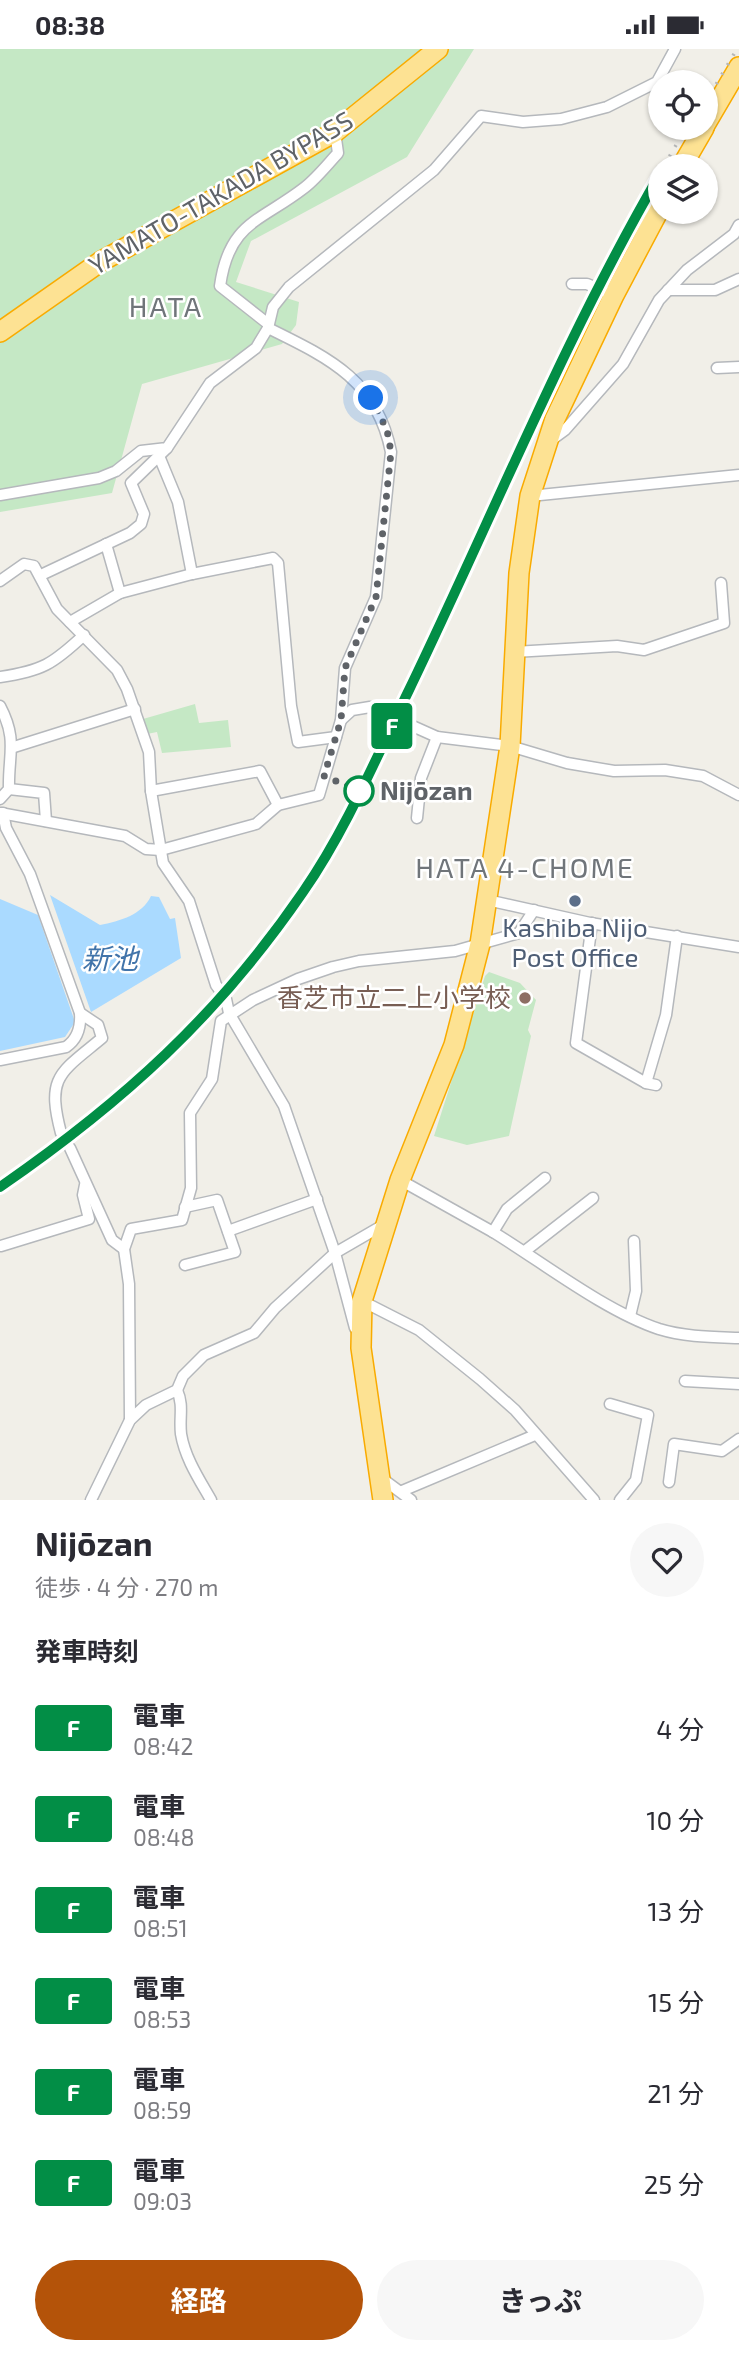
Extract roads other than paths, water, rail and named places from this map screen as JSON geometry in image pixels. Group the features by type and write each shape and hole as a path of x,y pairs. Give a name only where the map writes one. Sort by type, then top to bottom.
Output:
{"highway":[{"name":"YAMATO-TAKADA BYPASS","path":"0,332 100,262 335,132 438,49"},
{"path":"718,102 739,67"},
{"path":"383,1500 361,1348 362,1301 400,1180 454,1045 480,944 510,746 523,535 530,496 545,445 614,295 652,224"}],"street":[{"path":"41,575 130,533 141,524 144,514 131,482 163,452 210,383 245,358 267,326 273,307 289,287 434,170 481,116 523,122 561,119 607,107 657,82 675,49"},
{"path":"0,1059 66,1047 79,1032 80,1013 30,874 6,828 2,813 125,837 146,849 161,850 256,824 278,805 319,795 341,720 345,668 376,597 391,452 389,441 371,398 356,379 267,326 220,286 223,266 238,235 259,215 305,188 338,153 335,132"},
{"path":"737,229 739,245"},
{"path":"545,445 565,430 623,364 659,300 687,270 737,229"},
{"path":"668,290 715,290 739,279"},
{"path":"572,284 587,284 614,295"},
{"path":"717,368 739,367"},
{"path":"0,495 99,478 116,471 141,451 163,452"},
{"path":"163,452 178,502 192,574"},
{"path":"530,496 739,475"},
{"path":"106,544 120,593"},
{"path":"70,622 120,593 192,574 273,558 278,563 291,706 298,742 336,737"},
{"path":"0,581 24,564 34,566 41,575 45,591 70,622 117,670 135,709 149,752 151,791 163,863 189,901 216,985 226,999 229,1013 284,1106 335,1253 361,1348"},
{"path":"514,652 617,646 644,650 724,623 721,583"},
{"path":"0,677 26,673 55,662 84,635"},
{"path":"0,706 13,747 8,767 9,789 0,799"},
{"path":"341,720 352,711 370,707 437,737 510,746 567,763 614,771 665,770 703,776 739,795"},
{"path":"13,747 135,709"},
{"path":"417,818 421,778 437,737"},
{"path":"151,791 260,771 278,805"},
{"path":"9,789 44,793 46,821"},
{"path":"487,899 592,923 739,947"},
{"path":"130,1420 129,1284 124,1249 131,1230 182,1220 191,1188 190,1113 212,1079 221,1021 229,1013 298,979 333,967 359,961 455,951 519,933 534,910"},
{"path":"592,923 576,1043 651,1084 666,1015 677,936"},
{"path":"61,1133 54,1108 56,1082 68,1066 102,1038 98,1025 80,1013"},
{"path":"70,1148 112,1240 124,1249"},
{"path":"493,1232 507,1209 545,1178"},
{"path":"400,1180 493,1232 630,1316 660,1329 695,1336 739,1338"},
{"path":"1,1246 89,1219 83,1195 85,1185"},
{"path":"525,1251 593,1198"},
{"path":"228,1231 317,1199"},
{"path":"185,1207 217,1200 235,1252 185,1265"},
{"path":"91,1500 130,1420 146,1405 177,1390 183,1376 204,1355 254,1333 275,1308 335,1253 385,1224"},
{"path":"630,1316 636,1291 634,1241"},
{"path":"362,1301 419,1330 515,1410 594,1500"},
{"path":"685,1381 739,1384"},
{"path":"177,1390 183,1403 181,1432 190,1464 211,1500"},
{"path":"610,1404 648,1415 636,1480 620,1500"},
{"path":"402,1492 535,1435"},
{"path":"669,1482 674,1444 722,1451 739,1439"},
{"path":"379,1476 411,1500"}],"water":[{"name":"新池","path":"50,895 100,925 130,916 142,908 151,896 159,897 170,919 175,918 181,958 91,1012"},
{"path":"0,899 38,915 75,1022 65,1037 0,1051"}],"railway":[{"path":"718,81 737,49"},
{"path":"671,154 679,140"},
{"path":"0,1187 87,1122 166,1054 271,937 319,868 361,791 570,350 648,196"}],"train":[{"name":"F","path":"0,1187 93,1120 180,1044 247,967 305,890 360,789 442,621 528,434 648,194"}],"place":[{"name":"Nijōzan","path":"359,791"},
{"name":"Kashiba Nijo Post Office","path":"575,901"},
{"name":"香芝市立二上小学校","path":"525,998"}],"district":[{"name":"HATA","path":"166,307"},
{"name":"HATA 4-CHOME","path":"525,868"}]}
